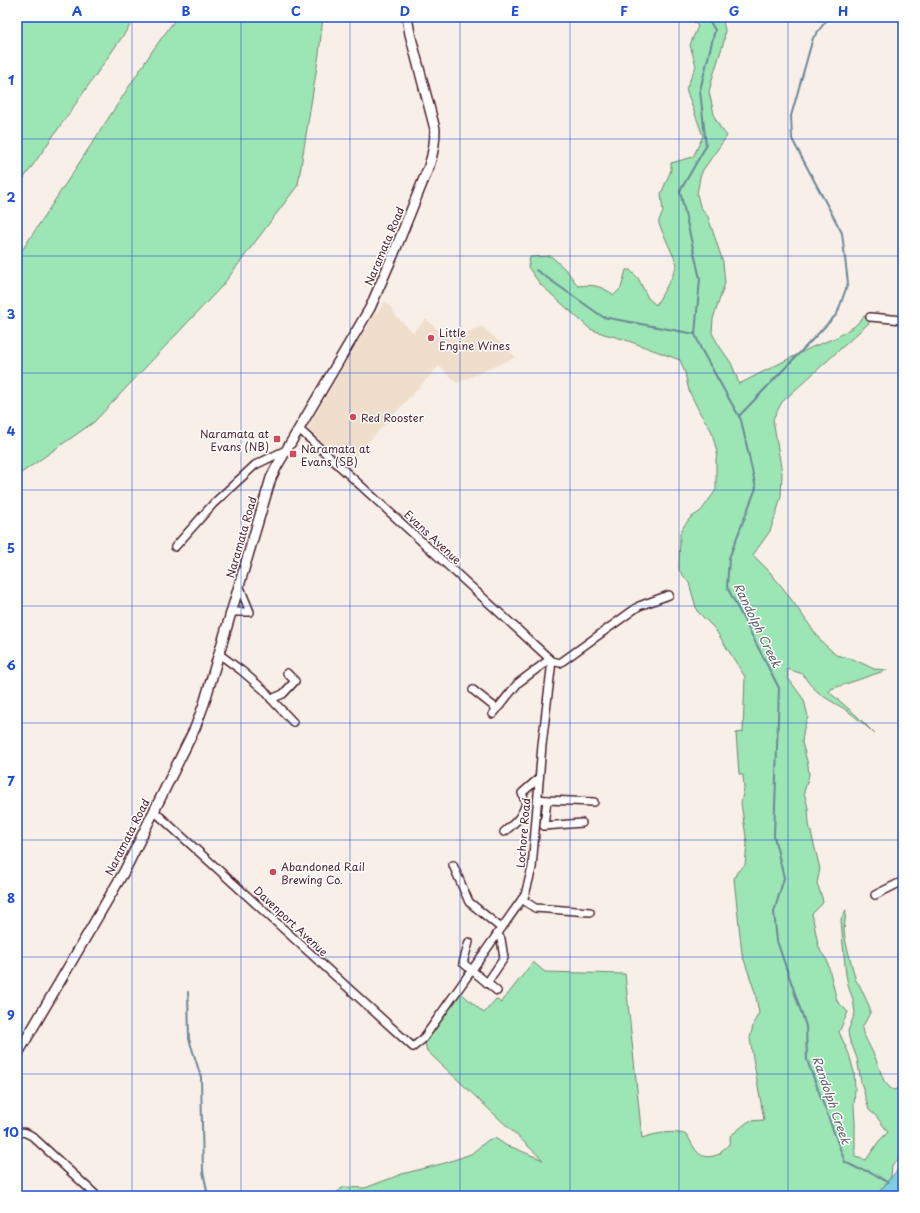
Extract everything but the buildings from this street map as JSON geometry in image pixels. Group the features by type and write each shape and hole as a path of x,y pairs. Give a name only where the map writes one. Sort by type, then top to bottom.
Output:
{"main road":[{"name":"Naramata Road","path":"17,1055 126,870 200,716 271,478 374,301 427,171 434,151 435,140 433,119 410,34 408,17"}],"street":[{"path":"870,317 903,320"},
{"name":"Evans Avenue","path":"299,429 551,660"},
{"path":"175,547 213,504 255,465 286,450"},
{"path":"231,612 250,612 240,584"},
{"path":"473,690 495,711 518,683 551,660 560,663 639,606 669,595"},
{"path":"219,654 264,690 293,722"},
{"name":"Lochore Road","path":"413,1048 423,1039 525,895 532,868 542,745 551,660"},
{"path":"271,699 283,694 295,681 286,673"},
{"path":"504,832 517,822 522,814 526,804 522,793 539,778"},
{"path":"538,799 594,802"},
{"path":"547,800 544,826 582,823"},
{"name":"Davenport Avenue","path":"154,810 413,1048"},
{"path":"452,866 469,902 499,931 504,958 487,983"},
{"path":"875,895 903,881"},
{"path":"522,899 535,908 590,912"},
{"path":"469,942 463,963 471,971 498,991"},
{"path":"17,1135 25,1132 32,1136 96,1196"}],"shaded area":[{"path":"385,301 396,316 413,332 426,319 449,339 482,326 516,357 457,383 439,366 347,465 308,429 375,313"}],"green space":[{"path":"17,17 136,17 17,188"},
{"path":"177,17 323,17 319,54 298,185 222,286 94,422 17,476 17,258 153,50"},
{"path":"689,17 722,17 725,30 724,41 709,92 715,118 727,136 703,170 700,177 697,194 700,206 708,217 723,262 725,283 713,319 712,333 731,363 739,384 812,347 835,338 855,326 864,316 870,322 782,402 773,419 782,473 781,496 770,531 753,555 783,588 821,641 836,655 853,659 874,669 887,670 831,689 829,692 856,715 875,734 843,708 815,690 803,674 787,669 788,678 804,700 808,717 804,728 802,742 809,775 804,792 808,808 809,824 820,869 817,883 823,903 812,914 818,944 821,952 827,960 837,1001 848,1012 839,1032 849,1054 854,1072 855,1157 866,1160 879,1141 888,1132 876,1116 869,1110 861,1082 857,1058 849,1038 848,1031 855,1013 853,999 846,975 843,945 841,919 846,910 844,931 846,943 856,981 859,984 870,1008 870,1013 862,1028 863,1033 875,1057 884,1081 894,1090 903,1086 903,1155 892,1165 891,1177 876,1196 869,1196 867,1194 850,1196 334,1196 340,1189 345,1187 365,1188 402,1174 445,1163 471,1154 488,1140 495,1138 507,1146 543,1160 427,1051 425,1043 461,993 484,1013 496,999 501,1003 533,962 545,972 625,974 642,1138 665,1133 682,1133 687,1135 699,1154 707,1157 720,1154 721,1151 727,1147 730,1136 749,1121 764,1120 750,1038 754,1022 759,1013 755,992 742,954 734,879 737,872 745,865 747,844 741,803 744,788 743,775 739,774 736,733 743,732 745,677 715,629 697,611 689,583 679,570 680,533 690,518 701,511 716,490 717,452 711,430 700,413 689,391 680,360 623,339 590,329 540,284 528,267 530,257 551,256 567,271 578,286 597,286 614,295 621,288 626,270 630,270 638,278 648,298 656,305 672,277 677,264 659,224 659,220 663,212 661,194 671,170 671,163 693,157 703,136 686,89 696,66 690,45 698,26"}],"water":[{"path":"903,1163 903,1196 876,1196"}],"waterway":[{"name":"Randolph Creek","path":"707,17 715,30 700,90 706,146 680,191 700,279 695,334 701,349 741,420 756,488 729,558 727,587 779,688 774,836 784,878 774,912 777,941 806,1026 807,1060 845,1162 859,1169 871,1172 887,1182"},
{"path":"739,416 837,314 848,283 842,233 792,139 791,116 813,38 829,17"},
{"path":"536,270 603,317 695,334"},
{"path":"188,992 189,1039 201,1077 203,1171 208,1196"}],"place":[{"name":"Little Engine Wines","path":"431,338"},
{"name":"Red Rooster","path":"353,417"},
{"name":"Naramata at Evans (NB)","path":"277,439"},
{"name":"Naramata at Evans (SB)","path":"293,454"},
{"name":"Abandoned Rail Brewing Co.","path":"273,872"}]}
